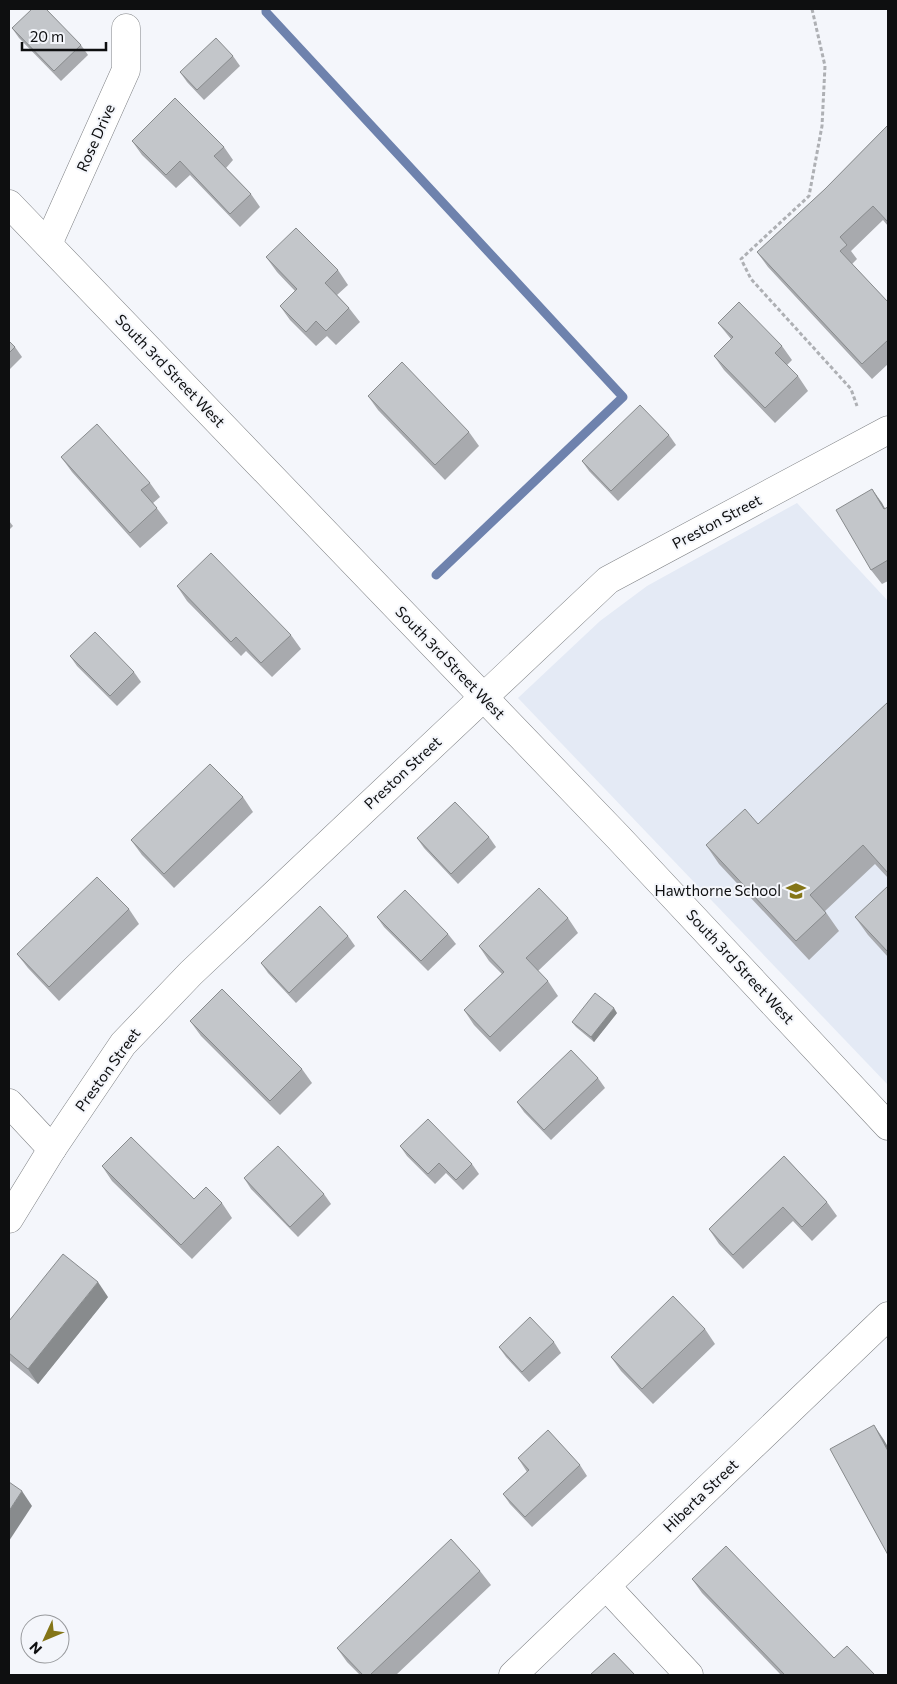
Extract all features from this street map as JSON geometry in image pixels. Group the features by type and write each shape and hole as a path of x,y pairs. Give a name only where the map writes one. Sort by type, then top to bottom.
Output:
{"street":[{"name":"Rose Drive","path":"48,244 126,70 126,28"},
{"name":"South 3rd Street West","path":"9,204 618,837 888,1126"},
{"name":"Preston Street","path":"9,1219 52,1149 123,1044 191,973 608,580 888,430"},
{"path":"9,1103 52,1149"},
{"name":"Hiberta Street","path":"513,1675 888,1316"},
{"path":"606,1586 689,1675"}],"path":[{"path":"812,9 824,66 822,126 813,184 809,196 741,259 751,278 851,389 858,406"}],"shaded area":[{"name":"Hawthorne School","path":"797,503 888,601 888,1085 518,698 600,621 647,586"}],"building":[{"path":"32,9 46,9 81,45 54,71 12,28"},
{"path":"216,38 233,56 197,90 180,72"},
{"path":"175,98 224,147 214,156 251,194 230,214 180,161 166,175 132,141"},
{"path":"888,125 888,222 873,206 840,237 847,245 840,251 888,302 888,340 862,364 757,252 825,189"},
{"path":"296,228 338,270 325,283 349,308 326,331 316,321 306,332 280,306 297,289 266,257"},
{"path":"739,302 782,346 775,353 798,376 765,408 714,356 733,337 718,323"},
{"path":"9,341 15,347 9,353"},
{"path":"402,362 469,432 435,465 368,396"},
{"path":"640,405 669,435 611,491 582,461"},
{"path":"97,424 150,483 141,490 157,508 130,533 61,457"},
{"path":"872,489 884,509 888,507 888,560 871,570 836,510"},
{"path":"211,553 291,635 261,663 236,637 231,642 177,586"},
{"path":"95,632 134,672 110,696 70,656"},
{"path":"888,702 888,873 863,845 810,895 826,913 796,941 706,845 745,809 758,824"},
{"path":"210,764 243,797 164,874 131,840"},
{"path":"455,802 489,837 451,874 417,838"},
{"path":"97,877 129,909 49,987 17,954"},
{"path":"888,886 888,952 855,917"},
{"path":"539,888 568,918 526,958 548,981 490,1037 464,1010 504,972 479,946"},
{"path":"405,890 448,934 421,961 377,917"},
{"path":"320,906 348,936 289,993 261,963"},
{"path":"222,989 302,1069 270,1101 190,1021"},
{"path":"595,993 614,1008 591,1037 572,1022"},
{"path":"571,1050 598,1078 544,1130 517,1102"},
{"path":"428,1119 472,1164 456,1180 439,1163 428,1174 400,1146"},
{"path":"131,1137 194,1199 206,1187 222,1203 181,1245 102,1166"},
{"path":"278,1146 324,1194 290,1227 244,1178"},
{"path":"784,1156 827,1202 802,1227 783,1207 733,1255 709,1229"},
{"path":"63,1254 98,1282 28,1369 9,1353 9,1321"},
{"path":"673,1296 705,1329 642,1389 611,1357"},
{"path":"530,1317 554,1342 522,1372 499,1347"},
{"path":"874,1425 888,1451 888,1555 830,1449"},
{"path":"548,1430 580,1465 525,1517 503,1494 529,1470 518,1458"},
{"path":"9,1482 22,1491 9,1511"},
{"path":"451,1539 480,1571 370,1675 363,1675 337,1648"},
{"path":"726,1546 834,1658 847,1646 875,1675 785,1675 692,1579"},
{"path":"614,1653 635,1675 590,1675"}],"waterway":[{"path":"266,9 266,12 623,397 436,575"}],"place":[{"name":"Hawthorne School","path":"796,891"}]}
